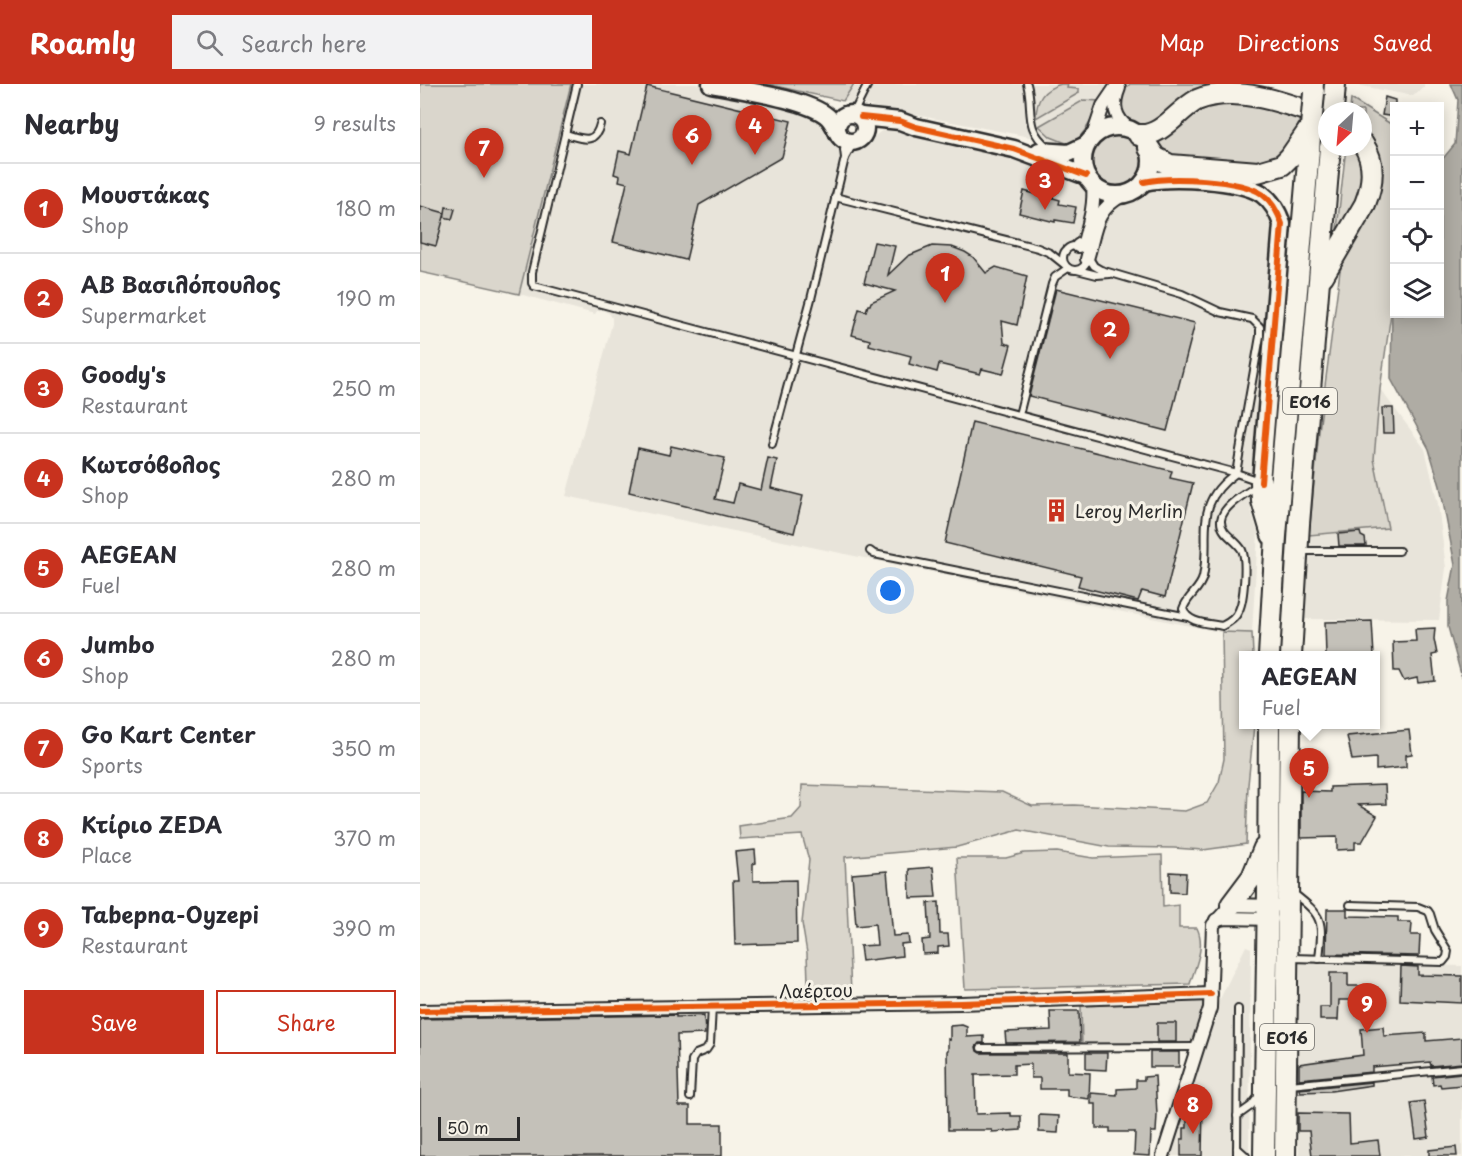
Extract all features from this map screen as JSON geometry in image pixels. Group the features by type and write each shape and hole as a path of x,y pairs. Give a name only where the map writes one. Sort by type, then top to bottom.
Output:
{"main road":[{"name":"ΕΟ16","path":"1330,102 1335,84"},
{"path":"1318,113 1242,92 1229,92 1198,100 1179,112 1152,135 1139,138 1155,157 1170,165 1258,172 1282,165 1318,124"},
{"name":"ΕΟ16","path":"1269,651 1275,554 1321,156"},
{"name":"ΕΟ16","path":"1292,651 1297,551 1329,156"},
{"path":"1320,280 1357,220 1370,192 1372,169 1369,156"},
{"path":"1261,482 1262,501 1271,530 1275,554"},
{"name":"ΕΟ16","path":"1264,1156 1269,729"},
{"name":"ΕΟ16","path":"1285,1156 1290,729"},
{"path":"1231,905 1252,877 1267,839"}],"street":[{"path":"711,84 799,103 822,105 853,115 900,121 916,127 1014,149 1062,153 1076,151 1106,128 1114,127 1139,138"},
{"path":"1088,257 1104,207 1144,182 1151,166 1139,138 1122,124 1115,111 1115,86"},
{"path":"1077,246 1084,242 1094,204 1090,181 1083,166 1083,155 1100,114 1115,86"},
{"path":"799,103 828,117 849,142"},
{"path":"849,142 837,124 853,115"},
{"path":"849,142 866,125 853,115"},
{"path":"849,142 882,127 916,127"},
{"path":"1014,149 1090,181 1107,194 1123,195"},
{"path":"1144,182 1174,178 1248,187 1261,193 1279,212 1282,224 1261,482"},
{"path":"1163,1156 1210,1008 1212,930 1216,920 1231,905 1268,912"},
{"path":"1216,920 1268,912 1288,905"},
{"name":"Λαέρτου","path":"420,1011 961,1003 1211,994"}],"lane":[{"path":"577,84 532,272 534,286 1236,473 1261,482"},
{"path":"853,115 868,84"},
{"path":"1027,84 1034,132 1047,146 1062,153"},
{"path":"565,134 585,139 592,138 597,133 600,124"},
{"path":"772,444 849,142"},
{"path":"835,197 1038,248 1050,253 1066,267 1097,276 1111,274"},
{"path":"1066,267 1063,257 1066,250 1077,246 1094,266 1111,274 1182,294 1220,312 1252,320 1260,327 1236,473 1222,483 1210,504 1205,529 1203,576 1183,609 1188,618"},
{"path":"1077,270 1084,266 1088,257"},
{"path":"1019,415 1052,284 1055,277 1066,267"},
{"path":"870,551 874,554 1222,626 1235,617 1239,610 1245,564 1243,552 1226,534 1221,520 1224,512 1261,482"},
{"path":"1297,551 1399,551"},
{"path":"1288,905 1310,905 1319,917 1321,943 1319,959"},
{"path":"1287,958 1443,962 1447,957 1448,951 1435,930 1428,911 1418,907 1350,905"},
{"path":"690,1097 692,1060 696,1054 706,1050 710,1044 712,1006"},
{"path":"1237,1156 1238,1009"},
{"path":"981,1048 1198,1047"},
{"path":"1286,1085 1462,1068"},
{"path":"1238,1116 1256,1101 1265,1083"},
{"path":"1237,1148 1246,1156"}],"shaded area":[{"path":"420,84 571,84 519,294 420,272"},
{"path":"571,84 696,84 789,105 817,114 841,143 848,148 864,144 883,130 892,128 996,149 1065,174 1084,190 1087,207 1097,211 1128,201 1156,183 1240,187 1275,206 1260,471 1251,510 1258,533 1252,633 1219,632 566,496 612,318 610,314 602,310 595,314 519,294"},
{"path":"766,84 854,84 843,101"},
{"path":"845,84 1128,84 1099,103 1083,134 1071,145 843,101"},
{"path":"1061,84 1068,84 1067,88 1079,89 1079,93 1036,118 1037,106 1042,96"},
{"path":"1130,84 1211,84 1192,92 1171,106 1156,120 1144,125 1127,118 1122,110 1122,96"},
{"path":"1352,84 1424,84 1424,87 1413,96"},
{"path":"1451,84 1462,84 1462,678 1448,627 1448,601 1455,565 1440,486 1429,449 1391,379 1392,318 1444,318 1444,157 1455,144 1458,100"},
{"path":"1218,97 1300,114 1293,138 1282,151 1260,162 1166,154 1155,143 1182,117"},
{"path":"1084,100 1099,101 1088,125 1071,145 1051,137 1039,126"},
{"path":"1372,112 1390,123 1390,318 1380,389 1374,459 1388,528 1309,535 1319,431 1340,271 1346,252 1381,180 1381,160 1372,138"},
{"path":"1112,134 1122,134 1132,138 1140,146 1144,161 1140,176 1132,184 1122,188 1112,188 1102,184 1094,176 1090,166 1090,156 1094,146 1102,138"},
{"path":"1345,156 1361,156 1365,167 1361,194 1337,229"},
{"path":"1380,389 1425,449 1438,504 1446,568 1439,620 1305,619 1309,535 1388,528 1374,459"},
{"path":"1222,632 1252,633 1253,651 1239,651 1239,729 1254,729 1248,785 1246,844 1203,850 1109,847 1019,830 957,847 845,857 851,993 811,993 802,923 809,860 802,835 740,839 739,826 792,818 801,808 802,785 1002,792 1032,806 1074,805 1185,811 1207,803 1219,782 1224,759"},
{"path":"1057,852 1093,858 1162,855 1163,907 1179,905 1179,928 1197,928 1199,935 1199,956 1190,984 965,989 957,858 1006,858 1024,853"},
{"path":"1246,946 1251,948 1249,1156 1168,1156 1217,1005"},
{"path":"1288,961 1462,966 1462,1156 1299,1156"},
{"path":"1205,1000 1192,1046 1082,1047 1081,1006"}],"building":[{"path":"647,86 791,121 782,157 699,205 686,260 613,242 627,183 619,181 620,176 614,174 619,151 631,154"},
{"path":"1385,97 1395,100 1395,102 1390,102 1390,116 1382,115"},
{"path":"1043,178 1056,182 1053,198 1060,200 1059,204 1076,207 1073,223 1055,220 1055,222 1019,213 1024,191 1039,195"},
{"path":"420,206 445,213 436,246 420,242"},
{"path":"446,207 455,209 452,219 444,217"},
{"path":"874,242 895,246 888,275 908,256 932,246 952,247 965,252 973,257 986,273 996,267 1027,276 1017,325 1002,321 1004,343 1011,345 1003,374 982,369 980,374 939,364 937,372 909,364 911,356 869,345 870,340 852,335 859,309 866,311 871,302 895,291 864,283"},
{"path":"1056,289 1195,323 1167,431 1029,396"},
{"path":"1382,408 1393,408 1394,433 1383,433"},
{"name":"Leroy Merlin","path":"972,422 1172,471 1170,478 1193,483 1165,597 1142,591 1138,601 1078,586 1081,576 945,543"},
{"path":"671,446 725,458 715,499 733,503 738,484 761,490 768,458 777,460 771,488 803,496 794,533 629,492 638,448 669,455"},
{"path":"1360,532 1365,538 1366,546 1339,546 1338,534"},
{"path":"1372,621 1374,651 1326,651 1325,622"},
{"path":"1435,628 1434,639 1437,654 1432,655 1435,681 1418,683 1417,678 1404,681 1399,671 1394,671 1393,642 1416,641 1415,629"},
{"path":"1409,730 1412,754 1406,755 1406,767 1376,770 1376,758 1352,760 1347,736"},
{"path":"1385,785 1386,804 1358,805 1377,816 1362,842 1355,842 1355,849 1337,850 1337,837 1301,838 1301,791 1330,792 1330,787"},
{"path":"755,850 756,863 753,864 753,881 796,880 797,943 735,945 733,881 738,881 735,852"},
{"path":"933,867 936,897 910,898 909,869"},
{"path":"887,871 893,936 908,935 909,943 901,944 902,956 862,961 860,946 877,945 875,924 856,926 852,874"},
{"path":"1170,872 1186,873 1185,893 1170,892"},
{"path":"939,902 940,934 948,934 949,946 938,947 938,953 923,954 922,940 930,939 928,903"},
{"path":"1327,909 1347,909 1347,916 1398,917 1398,922 1410,922 1412,924 1411,935 1420,935 1419,956 1326,954"},
{"path":"1401,966 1418,967 1418,975 1462,976 1462,1003 1400,1000"},
{"path":"1330,973 1348,973 1348,986 1360,986 1360,1000 1339,1000 1338,1020 1320,1020 1320,1007 1330,1007"},
{"path":"1050,1011 1079,1011 1080,1042 1006,1043 1005,1032 1051,1030"},
{"path":"676,1015 676,1017 704,1016 705,1034 677,1035 679,1106 690,1106 690,1124 722,1124 722,1156 420,1156 420,1019"},
{"path":"1157,1023 1176,1023 1176,1042 1157,1042"},
{"path":"950,1026 967,1027 967,1037 984,1036 984,1043 979,1043 976,1047 980,1053 1068,1053 1068,1072 1090,1073 1089,1099 1067,1096 1067,1089 1040,1089 1040,1078 1031,1078 1031,1064 1014,1065 1014,1074 975,1075 976,1114 1011,1113 1011,1116 1021,1116 1021,1130 992,1132 992,1130 948,1130 948,1039 950,1040"},
{"path":"1383,1027 1384,1036 1426,1033 1426,1041 1462,1038 1462,1063 1431,1066 1430,1062 1372,1067 1372,1072 1299,1079 1299,1064 1363,1055 1361,1029"},
{"path":"1150,1052 1179,1052 1179,1067 1150,1067"},
{"path":"1086,1053 1107,1053 1106,1070 1086,1069"},
{"path":"1462,1073 1462,1085 1441,1087 1440,1084 1433,1085 1432,1076"},
{"path":"1155,1076 1156,1132 1151,1132 1150,1156 1134,1155 1135,1132 1110,1132 1110,1128 1096,1128 1096,1104 1091,1104 1091,1093 1117,1095 1117,1089 1136,1088 1136,1080"},
{"path":"1372,1082 1372,1085 1331,1091 1300,1092 1299,1089"},
{"path":"1424,1101 1429,1137 1416,1139 1411,1103"},
{"path":"1193,1104 1203,1104 1202,1156 1181,1156 1181,1139 1184,1139 1184,1128 1187,1128 1187,1117 1193,1117"},
{"path":"1298,1113 1349,1114 1350,1143 1378,1140 1380,1156 1312,1156 1309,1131 1298,1131"},
{"path":"1039,1115 1059,1116 1058,1133 1039,1132"},
{"path":"1456,1147 1457,1156 1429,1156 1429,1150"}],"cycle path":[{"path":"861,117 900,121 916,127 1014,149 1086,176"},
{"path":"1144,182 1170,179 1204,180 1252,189 1266,197 1275,208 1282,224 1261,482"},
{"path":"420,1011 961,1003 1211,994"}],"place":[{"name":"Κωτσόβολος","path":"755,155"},
{"name":"Jumbo","path":"692,165"},
{"name":"Go Kart Center","path":"484,178"},
{"name":"Goody's","path":"1045,210"},
{"name":"Μουστάκας","path":"945,303"},
{"name":"ΑΒ Βασιλόπουλος","path":"1110,359"},
{"name":"Leroy Merlin","path":"1057,510"},
{"name":"AEGEAN","path":"1309,798"},
{"name":"Tabepna-Oyzepi","path":"1367,1033"},
{"name":"Κτίριο ZEDA","path":"1193,1134"}]}
